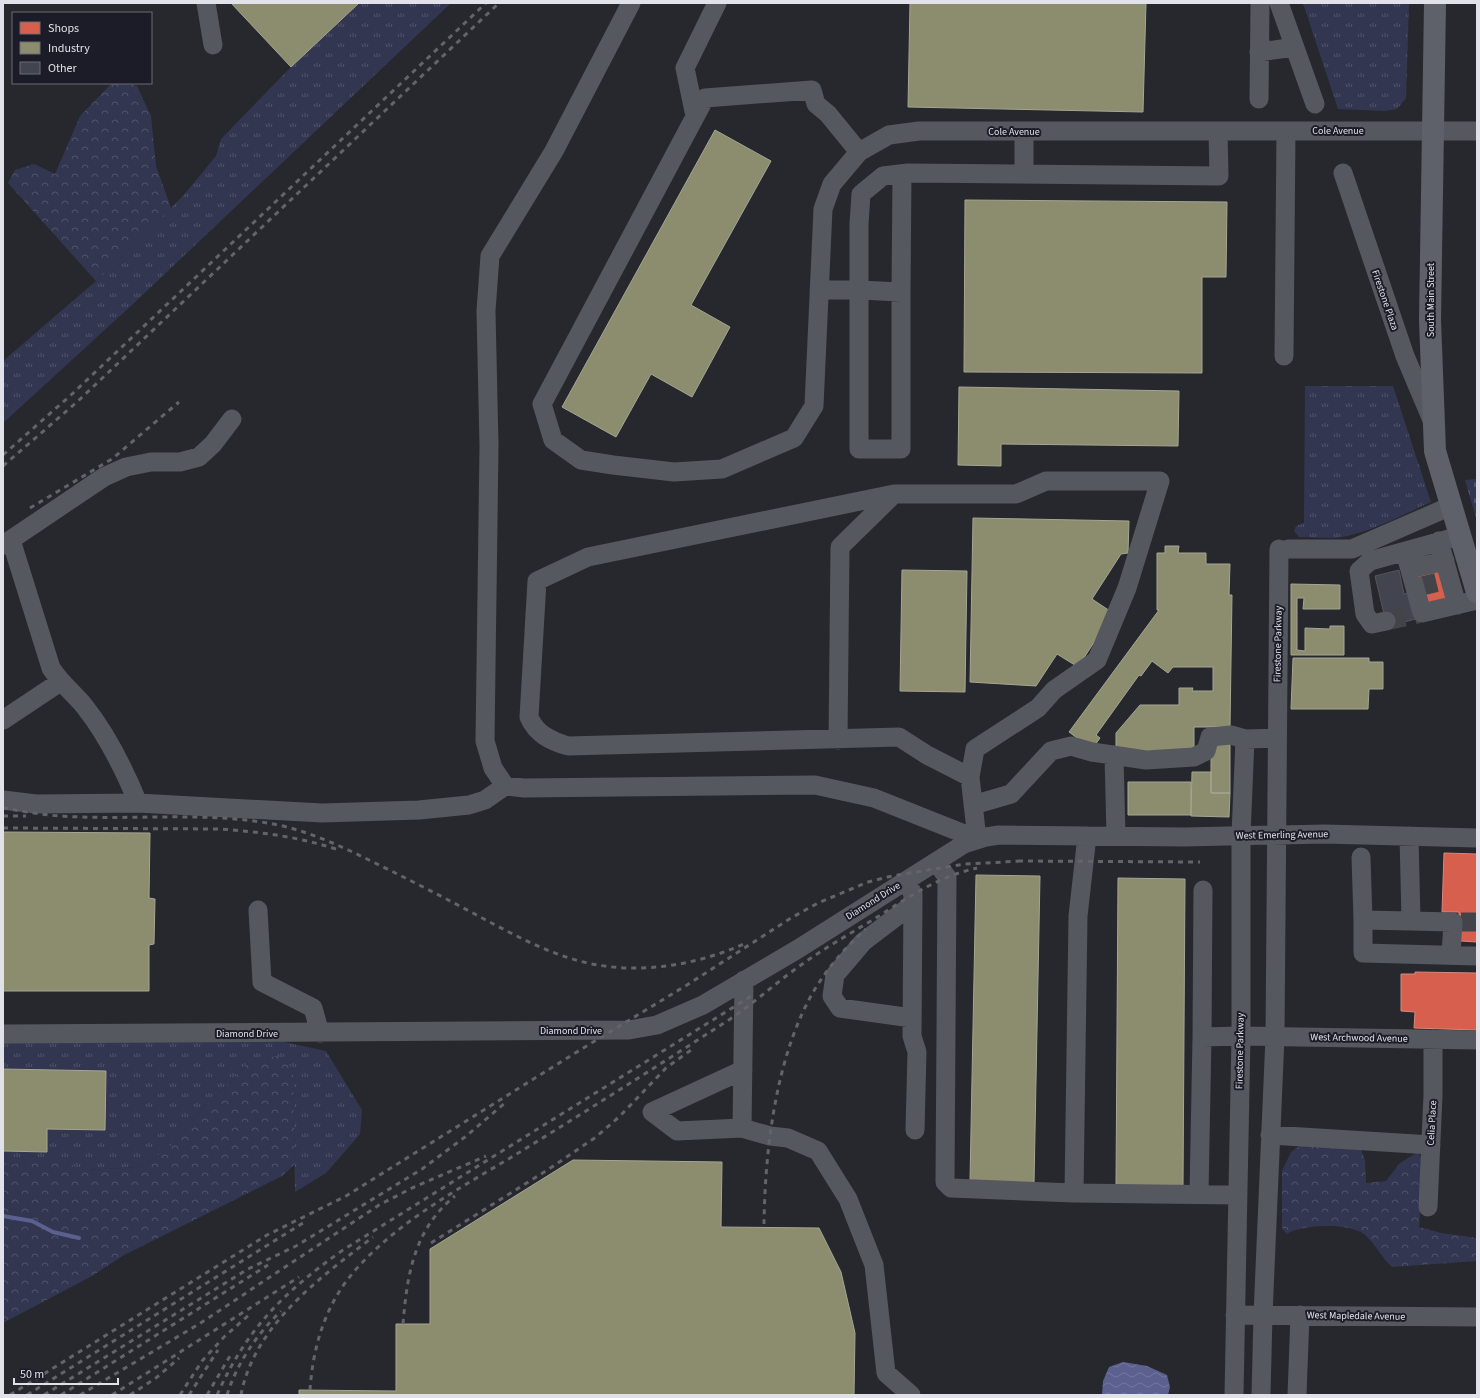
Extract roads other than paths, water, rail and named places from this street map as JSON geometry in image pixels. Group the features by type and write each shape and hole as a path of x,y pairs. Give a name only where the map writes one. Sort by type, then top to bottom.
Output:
{"main road":[{"name":"South Main Street","path":"1435,3 1430,320 1434,451 1477,592"}],"street":[{"path":"206,3 213,44"},
{"path":"505,786 493,768 485,741 489,446 486,311 490,256 554,151 631,3"},
{"path":"695,116 685,68 717,3"},
{"path":"1259,99 1260,3"},
{"path":"1279,3 1315,104"},
{"path":"1259,52 1295,47"},
{"path":"695,116 705,98 812,90 816,104 828,114 859,152"},
{"name":"Cole Avenue","path":"695,116 542,404 553,440 581,460 674,472 722,469 794,438 814,406 823,209 832,184 859,152 889,135 904,132 1477,131"},
{"path":"902,174 901,449 859,449 859,224 861,194 883,176 902,174 1219,176 1218,131"},
{"path":"1284,356 1286,131"},
{"path":"1024,132 1024,174"},
{"name":"Firestone Plaza","path":"1343,173 1405,356 1434,424"},
{"path":"819,290 902,292"},
{"path":"138,803 124,769 100,728 84,706 60,682 51,668 7,542 83,490 104,477 126,467 152,462 180,462 199,457 213,444 232,419"},
{"path":"3,800 36,804 138,803 322,813 419,810 469,805 485,800 505,786 524,788 815,785 874,798 977,839 970,777 975,749 1038,708 1054,690 1097,660 1127,588 1160,482 1046,482 1016,494 894,494 588,557 537,581 529,718 534,727 553,742 568,746 838,740 899,737 927,755 970,777"},
{"path":"838,740 840,546 894,494"},
{"name":"Firestone Parkway","path":"1261,1395 1275,1037 1277,738 1284,549 1352,549 1451,506"},
{"path":"1408,561 1439,541 1460,536"},
{"path":"1439,541 1445,561 1446,580 1456,605"},
{"path":"1386,621 1372,624 1365,614 1359,571 1370,561 1445,561"},
{"path":"1408,561 1417,588 1420,614 1477,600"},
{"path":"3,720 60,682"},
{"path":"973,805 1011,794 1051,751 1071,746 1146,760 1194,757 1206,751 1210,737 1231,735 1245,739 1277,738"},
{"name":"Firestone Parkway","path":"1234,1395 1241,1036 1241,835 1245,739"},
{"path":"1114,755 1116,836"},
{"name":"West Emerling Avenue","path":"1087,836 1276,834 1477,838"},
{"name":"Diamond Drive","path":"3,1034 629,1030 657,1025 682,1015 744,980 964,844 977,839 999,835 1087,836"},
{"path":"1074,1193 1078,916 1087,836"},
{"path":"1409,836 1411,921"},
{"path":"1361,857 1363,953 1477,956"},
{"path":"936,862 946,877 945,1182 951,1188 1074,1193 1237,1195"},
{"path":"906,881 913,894 912,1036 917,1052 915,1130"},
{"path":"1199,1194 1203,890"},
{"path":"912,1018 840,1008 832,996 835,975 863,942 913,904"},
{"path":"258,910 262,982 313,1008 320,1033"},
{"path":"1363,920 1457,922 1452,955"},
{"path":"742,1128 744,980"},
{"name":"West Archwood Avenue","path":"1202,1037 1241,1036 1477,1040"},
{"name":"Celia Place","path":"1428,1207 1433,1039"},
{"path":"743,1070 652,1112 677,1131 742,1128 770,1136 788,1138 818,1151 848,1198 874,1265 886,1373 911,1395"},
{"path":"1270,1135 1431,1144"},
{"name":"West Mapledale Avenue","path":"1235,1315 1477,1317"},
{"path":"1297,1395 1300,1315"}],"water":[{"path":"1123,1362 1147,1366 1167,1375 1170,1387 1168,1395 1102,1395 1103,1381 1109,1367"}],"waterway":[{"path":"3,1216 32,1221 53,1232 79,1238"}],"tunnel":[{"path":"1418,587 1443,581"},
{"path":"1386,621 1418,614"},
{"path":"1461,922 1477,922"}],"railway":[{"path":"3,455 71,395 486,3"},
{"path":"3,466 77,402 499,3"},
{"path":"30,508 112,459 179,402"},
{"path":"3,808 61,816 228,818 256,821 295,829 329,841 351,851 536,945 563,956 592,964 631,968 669,966 707,957 744,944"},
{"path":"3,816 26,816"},
{"path":"3,828 221,829 280,836 324,845 339,850"},
{"path":"1018,861 1200,862"},
{"path":"10,1395 267,1235 346,1196 687,985 791,918 818,903 868,882 892,876 965,864 1022,861"},
{"path":"310,1390 314,1356 318,1340 330,1308 338,1293 359,1266 395,1233 456,1190 520,1152 724,1023 810,958 902,901 938,881 977,868"},
{"path":"764,1224 770,1134 782,1072 791,1043 802,1015 820,981 838,957 866,929"},
{"path":"217,1395 241,1350 269,1313 303,1281 343,1250 753,995"},
{"path":"431,1243 549,1169 596,1137 620,1116 666,1068 691,1050"},
{"path":"44,1395 248,1269 296,1246 422,1169 465,1137 506,1102"},
{"path":"80,1395 199,1324 379,1205 412,1188 486,1156"},
{"path":"403,1324 407,1288 415,1254 430,1223 441,1209 455,1196"},
{"path":"27,1395 303,1223"},
{"path":"241,1395 248,1370 260,1346 275,1325 292,1305 312,1286 373,1237"},
{"path":"61,1395 268,1265"},
{"path":"112,1395 299,1277"},
{"path":"227,1395 242,1360 256,1339 281,1311"},
{"path":"180,1395 202,1361 224,1337 250,1314"},
{"path":"189,1395 218,1350"},
{"path":"207,1395 230,1356"},
{"path":"130,1395 156,1378 179,1358"}]}
